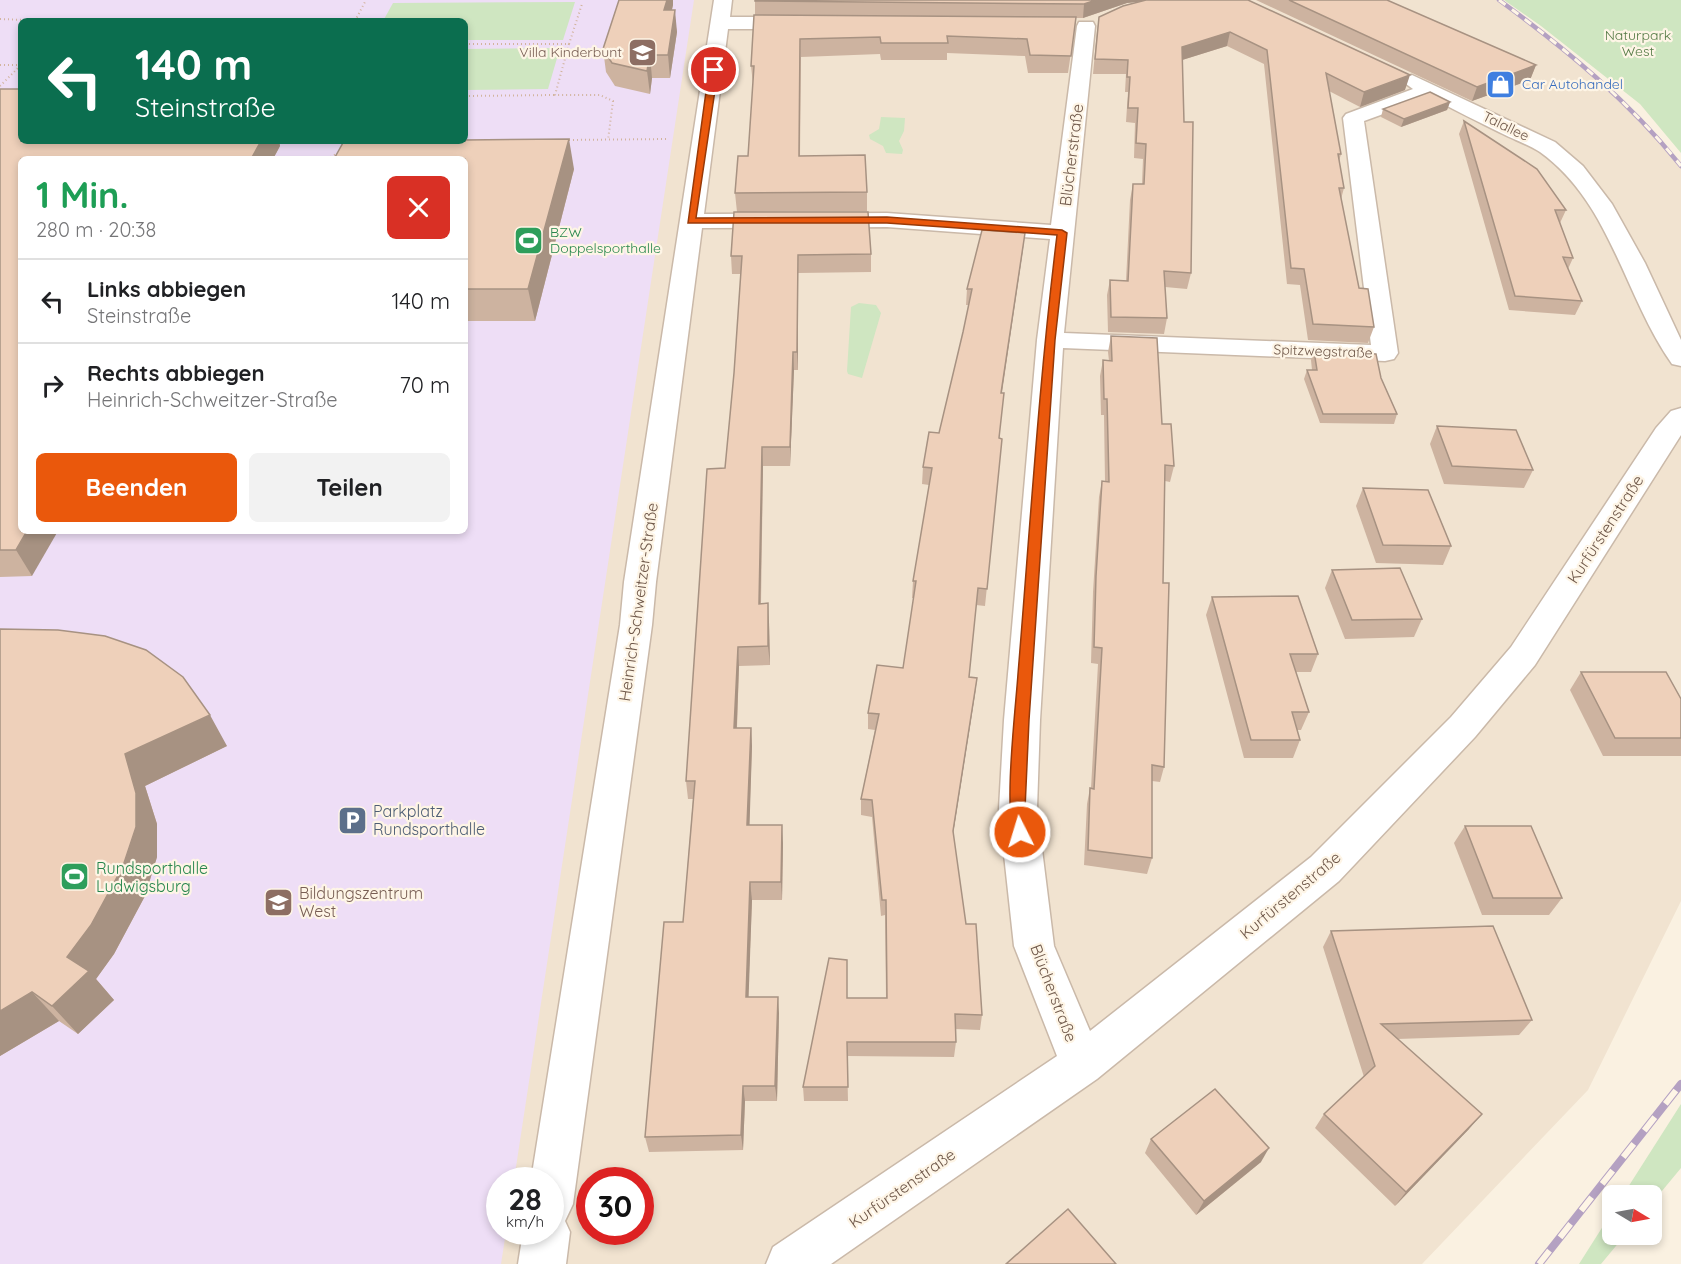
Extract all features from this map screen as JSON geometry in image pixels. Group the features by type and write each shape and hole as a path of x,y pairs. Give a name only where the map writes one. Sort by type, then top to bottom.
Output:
{"street":[{"path":"722,12 820,23"},
{"name":"Heinrich-Schweitzer-Straße","path":"555,1167 636,625 640,582 722,12"},
{"name":"Blücherstraße","path":"1082,1064 1034,946 1018,809 1022,720 1050,340 1084,23"},
{"name":"Talallee","path":"1399,75 1547,147 1575,171 1601,204 1632,262 1668,340 1681,358"},
{"name":"Spitzwegstraße","path":"1050,340 1385,353 1353,118 1431,90"},
{"path":"691,221 887,220 1062,233"},
{"name":"Kurfürstenstraße","path":"790,1264 1082,1064 1325,869 1463,727 1523,656 1666,434 1681,417"},
{"path":"542,1264 544,1245"}],"path":[{"path":"357,18 366,0"},
{"path":"555,95 568,44 582,4"},
{"path":"0,19 18,20"},
{"path":"468,44 568,44"},
{"path":"0,65 18,65"},
{"path":"0,86 18,68"},
{"path":"468,96 600,95 613,101 608,140"},
{"path":"562,140 669,139"},
{"path":"333,156 351,147 344,144"}],"shaded area":[{"path":"0,0 1499,0 1582,63 1626,104 1666,146 1681,166 1681,901 1588,1090 1422,1264 0,1264"},
{"name":"Bildungszentrum West","path":"0,0 694,0 516,1167 486,1167 486,1245 504,1245 501,1264 0,1264"}],"green space":[{"name":"Naturpark West","path":"1504,0 1681,0 1681,153 1640,104 1541,26"},
{"path":"575,2 563,40 468,40 468,18 385,18 393,3"},
{"path":"560,48 548,89 468,90 468,49"},
{"path":"881,117 905,118 904,131 899,141 903,150 902,154 886,153 883,146 870,139 869,135 879,129"},
{"path":"859,303 876,305 881,313 862,378 848,374 847,371 851,307"},
{"path":"1681,1104 1681,1168 1662,1191 1662,1185 1629,1185"},
{"path":"1602,1228 1602,1245 1617,1245 1601,1264 1579,1264"}],"building":[{"name":"Villa Kinderbunt","path":"619,0 667,0 664,10 675,10 668,55 650,55 647,71 612,63 603,49"},
{"path":"755,0 1096,0 1084,4"},
{"path":"1146,0 1248,0 1410,75 1364,92 1326,73 1341,154 1338,154 1344,188 1339,188 1359,288 1368,289 1374,327 1313,324 1304,269 1291,268 1267,50 1230,32 1182,47 1184,122 1193,122 1191,273 1164,271 1167,318 1111,317 1110,280 1128,281 1133,184 1144,184 1146,144 1136,143 1138,108 1128,108 1130,77 1127,77 1128,60 1095,59 1099,17 1123,6"},
{"path":"1289,0 1387,0 1536,65 1477,87"},
{"path":"754,15 1076,17 1071,56 1030,55 1027,39 947,36 948,43 881,43 880,37 800,39 799,156 865,155 867,192 735,193 738,156 748,156 754,66 751,66"},
{"path":"0,89 18,89 18,144 259,144 253,156 18,156 18,534 25,534 16,550 0,550"},
{"path":"1430,92 1450,102 1404,119 1383,109"},
{"path":"1464,121 1537,169 1566,210 1555,210 1573,258 1563,257 1582,301 1515,296"},
{"name":"BZW Doppelsporthalle","path":"569,139 528,289 468,289 468,156 336,156 342,144 468,144 468,140"},
{"path":"734,212 868,212 871,254 798,255 797,352 793,352 790,447 762,447 759,604 768,603 768,646 738,647 734,728 751,728 747,825 782,825 781,882 750,882 746,997 778,997 775,1086 743,1086 741,1135 645,1137 664,922 683,922 695,781 686,781 707,469 725,468 734,373 742,256 731,256"},
{"path":"982,230 1025,233 1001,393 1004,393 999,438 1002,439 987,589 978,588 969,677 977,678 953,831 966,924 976,924 982,1015 955,1014 956,1042 847,1042 848,1087 803,1087 829,958 847,960 847,998 887,998 886,900 882,900 872,800 861,799 879,714 868,713 877,665 903,668 916,581 913,581 932,468 923,467 929,432 939,433 963,332 972,289 967,289"},
{"path":"1111,336 1157,338 1162,424 1171,424 1174,466 1165,465 1163,583 1169,583 1164,767 1152,765 1152,858 1088,850 1090,788 1094,789 1102,648 1094,647 1096,576 1102,481 1109,482 1107,399 1104,399 1103,360 1112,361"},
{"path":"1314,351 1376,354 1381,378 1397,414 1323,414 1307,370 1317,370"},
{"path":"1437,426 1516,430 1533,470 1452,466"},
{"path":"1363,488 1428,490 1451,546 1383,545"},
{"path":"1400,568 1422,619 1352,620 1332,570"},
{"path":"1298,596 1318,654 1290,654 1309,712 1292,712 1300,740 1251,740 1212,597"},
{"name":"Rundsporthalle Ludwigsburg","path":"0,629 58,630 105,636 146,650 183,677 210,715 125,754 136,793 136,827 123,866 91,925 67,957 89,971 52,1006 32,992 0,1011"},
{"path":"1581,672 1666,672 1681,699 1681,738 1615,738"},
{"path":"1465,826 1531,826 1562,898 1493,898"},
{"path":"1493,926 1532,1020 1381,1024 1482,1114 1406,1192 1324,1114 1375,1066 1331,931"},
{"path":"1215,1089 1269,1148 1204,1201 1151,1139"},
{"path":"1068,1209 1116,1264 1006,1264"}],"railway":[{"path":"1499,0 1596,77 1640,120 1681,166"},
{"path":"1539,1264 1681,1084"}],"place":[{"name":"Villa Kinderbunt","path":"643,52"},
{"name":"Car Autohandel","path":"1501,84"},
{"name":"BZW Doppelsporthalle","path":"529,240"},
{"name":"Parkplatz Rundsporthalle","path":"352,820"},
{"name":"Rundsporthalle Ludwigsburg","path":"75,877"},
{"name":"Bildungszentrum West","path":"278,902"}],"route":[{"path":"714,70 691,221 887,220 1062,233 1050,340 1022,720 1018,809 1020,832"}]}
